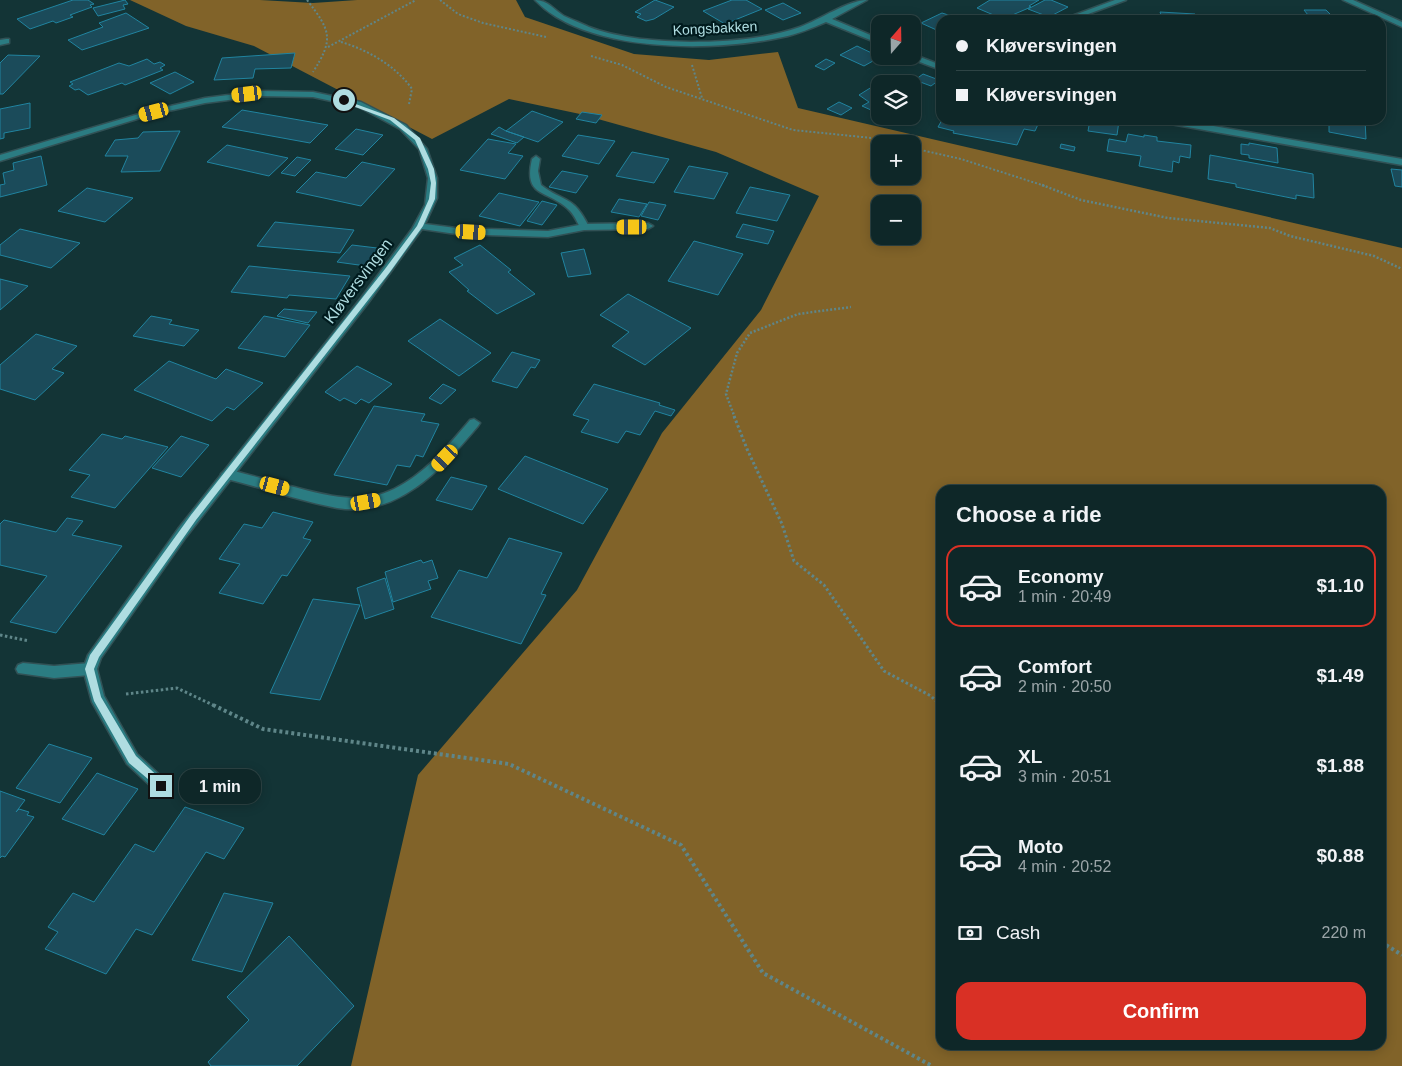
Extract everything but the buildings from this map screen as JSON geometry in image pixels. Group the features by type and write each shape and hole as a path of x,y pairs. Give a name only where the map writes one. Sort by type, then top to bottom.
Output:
{"street":[{"name":"Kongsbakken","path":"539,0 559,15 582,26 617,36 649,41 692,44 726,43 784,35 828,20 863,0"},
{"path":"1079,15 1122,0"},
{"path":"1347,0 1380,15"},
{"path":"1386,18 1402,25"},
{"path":"828,20 871,38"},
{"path":"921,60 936,66"},
{"name":"Kløversvingen","path":"0,158 187,103 261,93 298,94 344,100 392,119 418,139 431,169 434,183 432,199 420,226 333,341 228,474 95,655 90,669"},
{"path":"1193,125 1402,162"},
{"path":"536,159 532,178 535,186 573,207 584,227"},
{"path":"420,226 456,231 548,234 584,227 648,226"},
{"path":"228,474 350,505 382,499 398,494 422,480 452,450 474,423"},
{"path":"23,669 54,672 90,669 97,698 132,760 161,786"}],"path":[{"path":"307,0 317,14 325,32 328,47"},
{"path":"298,94 328,47 342,42 416,0"},
{"path":"440,0 458,14 483,23 550,39"},
{"path":"342,42 358,47 402,75 412,89 410,103 406,110 392,119"},
{"path":"692,44 692,67 702,98"},
{"path":"586,54 622,65 666,86 793,130 871,138"},
{"path":"921,150 961,158 1032,181 1081,200 1168,218 1270,228 1290,236 1374,256 1402,269"},
{"path":"851,307 798,314 750,333 737,353 726,394 747,449 782,524 794,561 824,585 884,671 931,696 936,701"},
{"path":"97,698 176,688 263,729 509,764 681,845 763,973 932,1066"},
{"path":"1386,945 1402,955"}],"shaded area":[{"path":"130,0 260,0 313,3 357,0 516,0 525,17 634,54 709,60 778,52 798,108 914,135 871,135 871,185 921,185 921,137 1402,248 1402,1066 351,1066 418,775 577,590 662,433 761,310 819,196 716,152 580,114 509,99 432,139 254,46 186,26"}],"route":[{"path":"161,786 132,760 97,698 90,669 95,655 193,518 388,271 420,226 432,199 434,183 431,169 418,139 392,119 344,100"}]}
